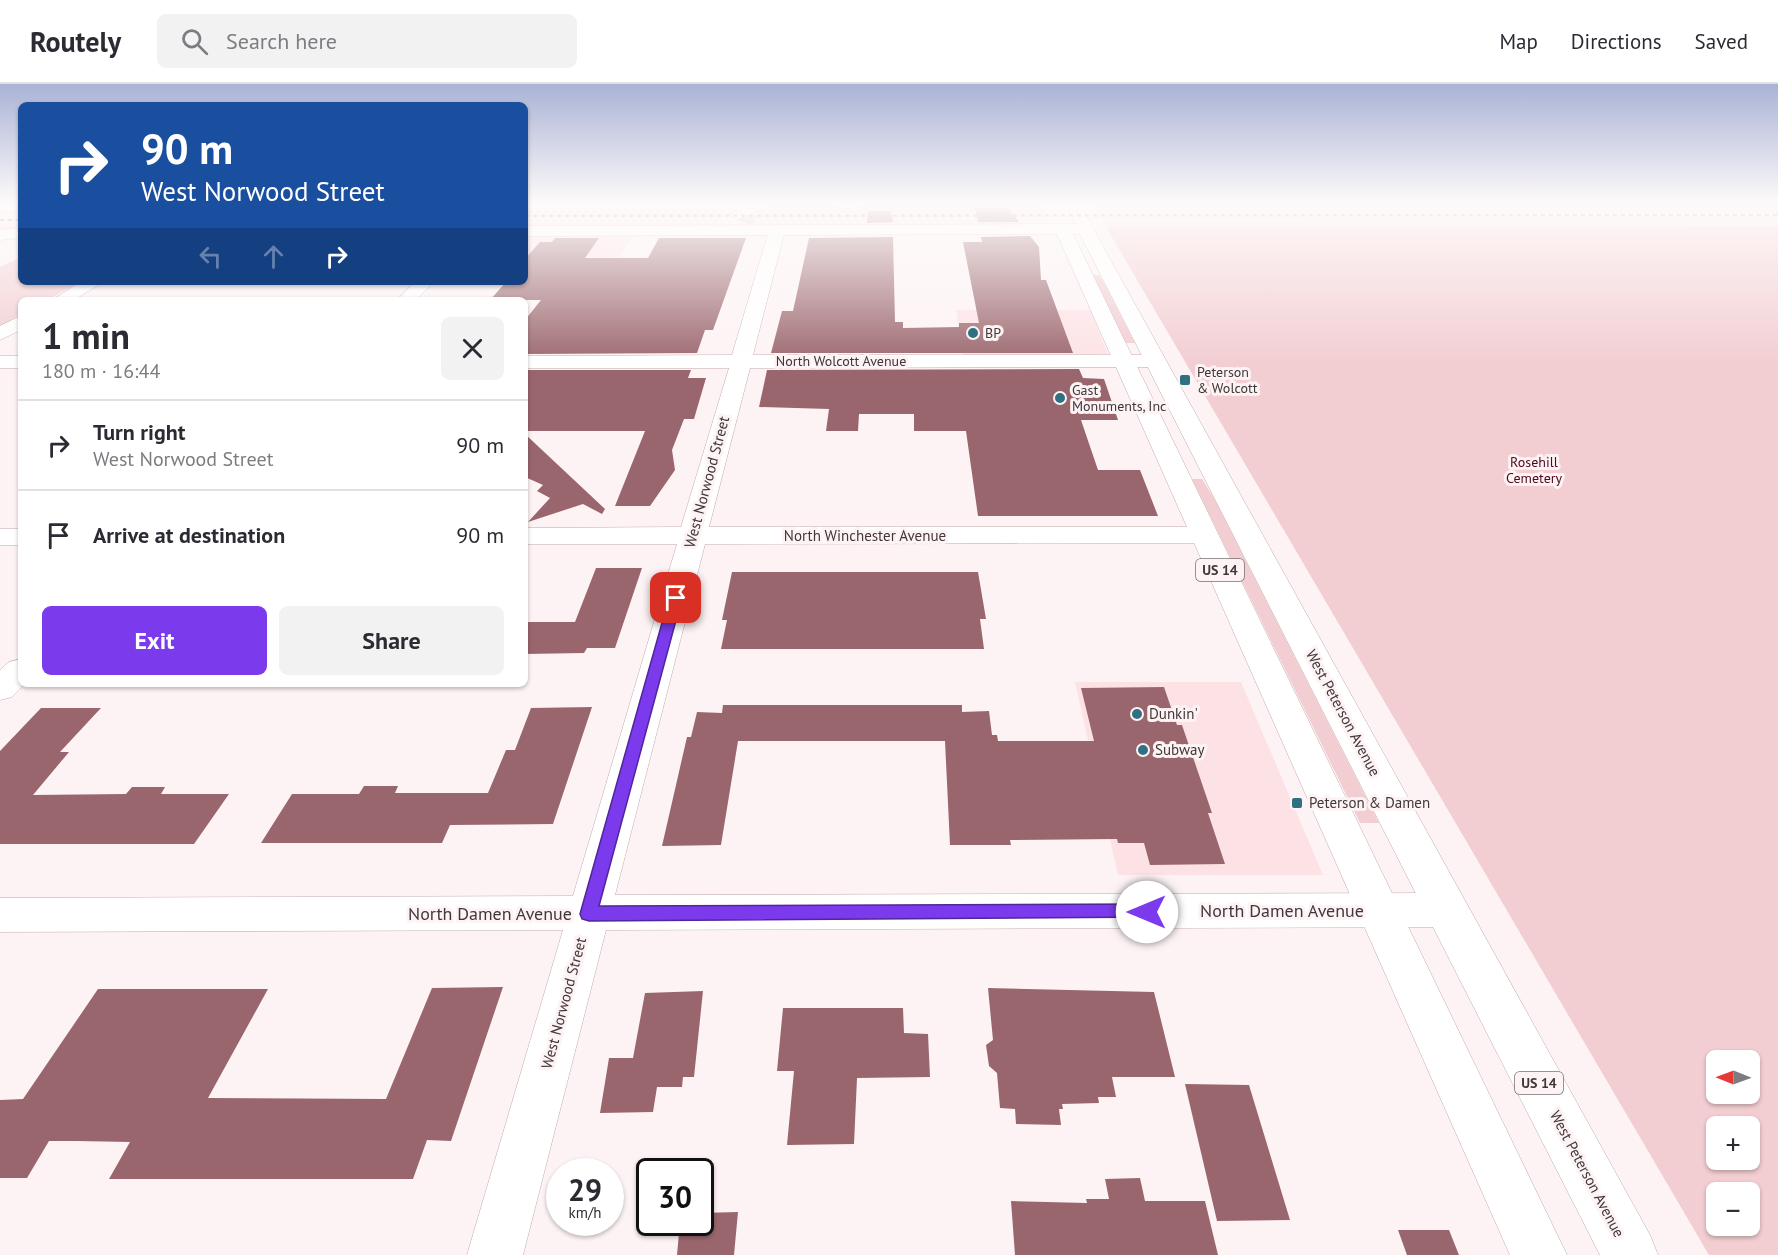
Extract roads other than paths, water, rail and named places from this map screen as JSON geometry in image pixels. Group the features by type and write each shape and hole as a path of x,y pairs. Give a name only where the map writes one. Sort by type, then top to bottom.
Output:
{"street":[{"name":"West Norwood Street","path":"495,1255 741,361 748,258"},
{"name":"US 14","path":"1083,258 1123,360 1539,1255"},
{"name":"West Peterson Avenue","path":"1092,258 1156,361 1630,1255"},
{"path":"66,297 88,285"},
{"path":"409,297 422,285"},
{"path":"0,334 18,324"},
{"name":"North Wolcott Avenue","path":"528,362 1156,361"},
{"path":"0,362 18,362"},
{"name":"North Winchester Avenue","path":"528,536 1204,536"},
{"path":"0,537 18,537"},
{"path":"0,689 18,672"},
{"name":"North Damen Avenue","path":"0,915 1448,910"}],"place":[{"name":"BP","path":"973,333"},
{"name":"Peterson & Wolcott","path":"1185,380"},
{"name":"Gast Monuments, Inc","path":"1060,398"},
{"name":"Dunkin'","path":"1137,714"},
{"name":"Subway","path":"1143,750"},
{"name":"Peterson & Damen","path":"1297,803"}],"park label":[{"name":"Rosehill Cemetery","path":"1534,470"}]}
